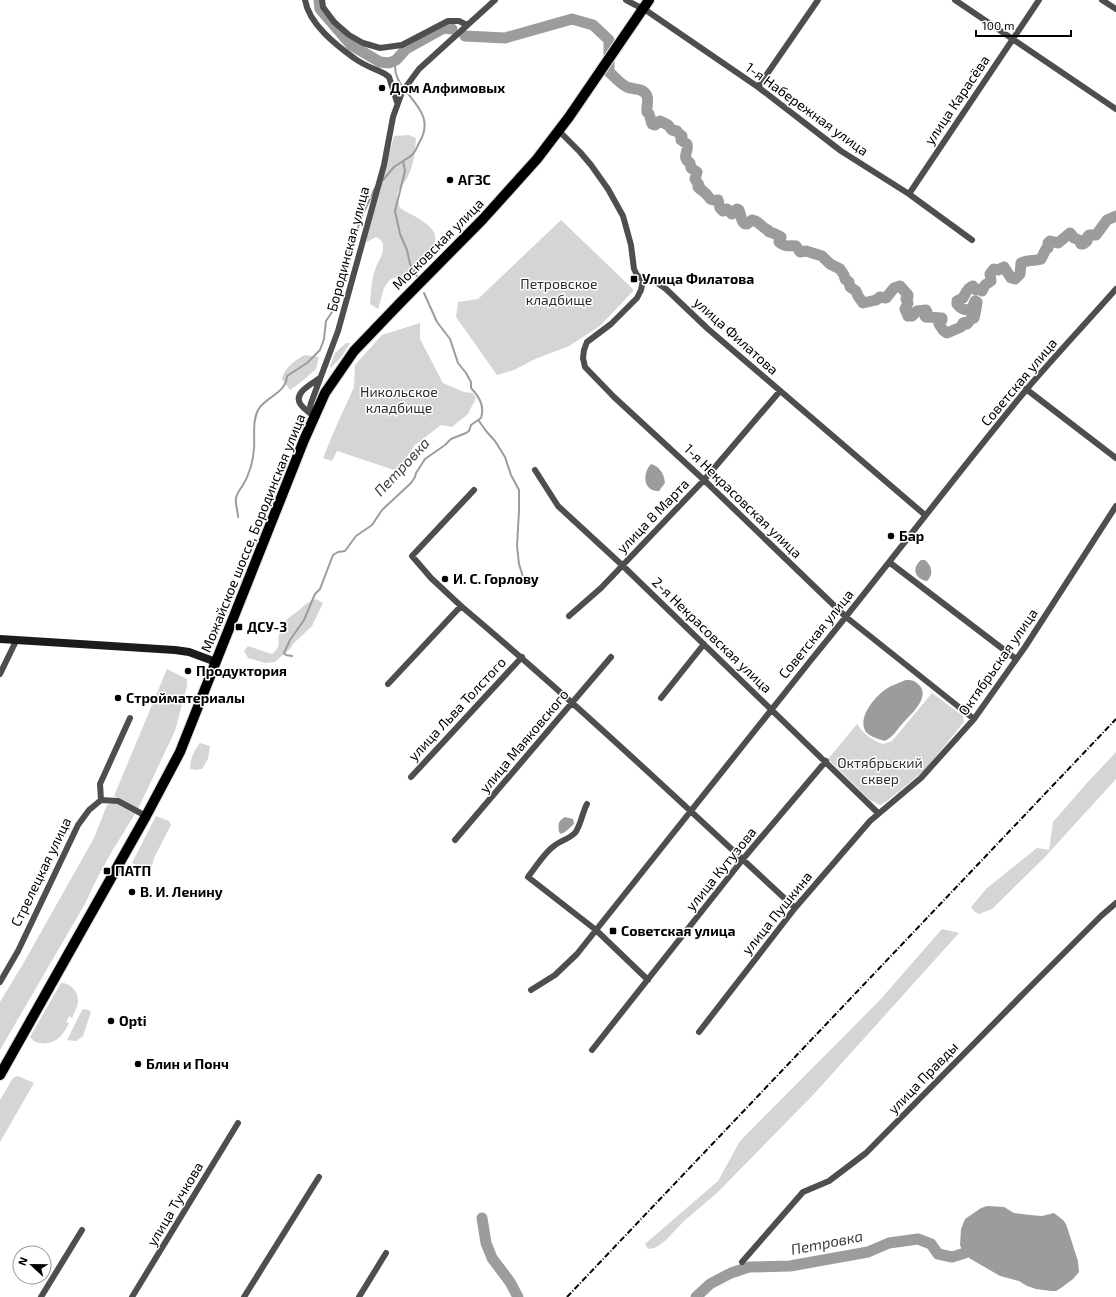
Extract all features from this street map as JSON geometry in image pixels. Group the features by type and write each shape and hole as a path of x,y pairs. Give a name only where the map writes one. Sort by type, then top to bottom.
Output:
{"main road":[{"path":"643,9 649,0"},
{"name":"Московская улица","path":"354,351 390,312 506,195 537,159 569,117 643,9"},
{"name":"Можайское шоссе, Бородинская улица","path":"2,1071 146,816 180,752 312,414 354,351"}],"street":[{"path":"305,0 311,17 320,29 355,59 389,77 397,102"},
{"path":"322,0 323,7 334,22 349,35 363,43 380,48 402,45 448,21 460,21 467,25 495,0"},
{"name":"1-я Набережная улица","path":"626,0 643,9 758,87 841,151 909,194 972,240"},
{"path":"758,87 818,0"},
{"path":"955,0 1116,109"},
{"name":"улица Карасёва","path":"909,194 1039,0"},
{"path":"1102,0 1116,9"},
{"name":"Бородинская улица","path":"312,414 311,403 338,331 384,165 397,102 419,69 467,25"},
{"path":"559,131 580,152 590,165 623,216 628,231 635,273 643,280"},
{"name":"улица Филатова","path":"643,280 656,282 666,289 708,329 924,515"},
{"name":"1-я Некрасовская улица","path":"643,280 641,290 637,298 611,324 587,342 583,358 585,367 614,397 704,480 846,617 974,719"},
{"name":"Советская улица","path":"531,990 555,975 576,954 846,617 924,515 1026,390 1116,289"},
{"path":"312,414 300,403 300,395 305,388 320,378"},
{"path":"1026,390 1116,458"},
{"name":"улица 8 Марта","path":"569,616 601,588 704,480 780,391"},
{"name":"2-я Некрасовская улица","path":"535,470 558,506 622,565 878,813"},
{"path":"474,490 412,556 431,578 461,606 522,657 572,702 795,908"},
{"name":"Октябрьская улица","path":"878,813 921,778 974,719 1116,506"},
{"path":"889,562 1016,658"},
{"path":"388,684 461,606"},
{"path":"0,639 175,650 189,652 216,662"},
{"path":"0,674 16,640"},
{"path":"661,698 704,644"},
{"name":"улица Льва Толстого","path":"411,777 522,657"},
{"name":"улица Маяковского","path":"455,840 611,657"},
{"path":"130,718 100,784 101,800 118,801 146,816"},
{"name":"улица Кутузова","path":"592,1050 743,859 826,761"},
{"name":"Стрелецкая улица","path":"0,982 18,951 78,825 89,810 101,800"},
{"path":"587,804 582,813 578,828 574,833 570,837 553,846 528,877 596,930 648,980"},
{"name":"улица Пушкина","path":"699,1032 795,908 878,813"},
{"name":"улица Правды","path":"742,1262 803,1192 829,1181 866,1153 1101,916 1116,903"},
{"name":"улица Тучкова","path":"132,1297 238,1123"},
{"path":"244,1297 319,1177"},
{"path":"41,1297 82,1230"},
{"path":"359,1297 386,1253"}],"green space":[{"path":"409,135 416,138 414,157 410,172 399,190 397,196 398,201 400,208 423,221 433,230 435,241 433,248 424,264 415,275 409,278 394,278 386,284 378,309 370,304 373,278 383,249 383,244 381,240 376,237 367,242 367,237 394,136"},
{"name":"Петровское кладбище","path":"561,220 634,290 600,326 569,346 535,359 514,370 497,375 456,317 458,302 478,299"},
{"name":"Никольское кладбище","path":"420,323 420,339 443,383 464,392 473,393 476,398 468,414 452,427 441,425 415,445 397,471 337,451 332,461 323,458 354,387 355,365 382,335"},
{"path":"346,343 350,343 342,356 331,368 330,366 335,353"},
{"path":"305,355 319,357 316,369 290,390 282,379 283,375 290,365"},
{"path":"316,599 323,603 312,626 293,644 290,649 275,662 265,663 248,658 244,651 248,646 272,654 278,647 280,631 286,621 310,601"},
{"path":"167,669 187,679 187,686 175,731 138,809 114,796"},
{"name":"Октябрьский сквер","path":"932,693 963,716 964,722 925,770 880,805 870,800 828,759 857,724 865,734 875,741 883,744 892,741"},
{"path":"200,743 210,746 208,759 202,769 190,769 193,755"},
{"path":"1116,752 1116,779 1044,858 992,909 979,914 974,911 971,907 987,888 1037,848 1049,850 1053,822"},
{"path":"114,803 135,814 109,857 86,902 0,1050 0,1002 94,838 107,805"},
{"path":"156,816 169,821 171,825 154,858 152,866 147,870 132,863"},
{"path":"942,929 959,933 814,1094 717,1193 684,1221 665,1241 655,1248 648,1249 645,1244 718,1181 740,1141 879,1001"},
{"path":"61,983 71,986 77,995 78,1003 72,1018 69,1016 66,1022 69,1023 60,1037 56,1040 46,1043 35,1042 30,1037"},
{"path":"85,1009 91,1012 83,1036 76,1041 67,1040 82,1010"},
{"path":"18,1076 34,1083 0,1142 0,1100 13,1078"}],"shaded area":[{"path":"651,464 659,469 664,476 665,483 659,491 650,488 647,485 645,477"},
{"path":"921,560 925,560 931,567 931,576 927,581 917,576 915,570 916,566"},
{"path":"906,680 915,682 922,689 923,694 919,705 893,735 885,741 867,733 863,723 864,717 870,706 886,689"},
{"path":"565,817 573,819 574,824 561,834 559,832 559,823"},
{"path":"987,1206 1004,1207 1014,1213 1030,1215 1042,1216 1054,1213 1066,1224 1078,1261 1079,1272 1073,1279 1061,1288 1056,1291 1051,1291 1036,1289 1019,1281 1000,1276 969,1258 962,1250 960,1245 961,1229 965,1219 981,1208"}],"waterway":[{"path":"319,0 320,9 351,45 380,62 389,63 396,60 406,49 433,34 444,28 452,29"},
{"path":"465,36 505,38 572,19 593,25 609,40 609,72 624,86 640,90 645,93 648,98 647,112 652,124 655,125 660,121 668,125 672,130 677,131 682,136 681,140 687,144 686,159 690,163 691,168 697,172 695,179 699,185 698,187 711,199 718,200 720,208 723,211 727,209 732,214 737,209 739,210 742,221 745,224 752,220 764,227 769,232 781,237 779,242 782,244 786,246 796,246 800,252 806,251 822,256 830,264 840,269 845,279 849,282 850,287 856,291 863,303 876,300 880,297 886,298 894,288 900,286 908,295 906,299 908,303 905,309 908,316 912,316 917,311 926,310 926,317 942,318 939,324 947,333 961,327 963,323 966,322 967,324 974,318 977,302 975,301 972,308 965,310 957,304 957,301 963,298 967,291 973,286 976,290 980,289 982,291 985,285 991,281 990,274 994,269 998,270 1004,267 1011,278 1015,279 1020,274 1021,263 1041,259 1048,248 1048,243 1050,241 1058,243 1070,233 1074,238 1079,240 1081,244 1083,244 1087,241 1086,239 1089,235 1096,235 1107,220 1116,216"},
{"name":"Петровка","path":"396,60 395,71 399,81 419,109 424,119 424,130 416,149 412,155 403,161 405,171 395,211 400,234 407,250 410,264 417,276"},
{"path":"383,180 394,167 403,161"},
{"path":"238,517 236,498 247,477 252,463 254,449 254,424 258,410 266,401 283,387 287,376 307,363 320,350 324,339 326,321 334,309 351,246 375,188"},
{"name":"Петровка","path":"292,656 284,653 290,640 304,620 315,594 320,589 333,555 338,552 345,551 356,536 372,525 382,510 411,483 425,459 451,439 469,431 471,425 481,418 482,405 471,388 471,382 466,373 458,363 450,339 437,322 424,293"},
{"path":"479,421 495,441 505,457 511,475 519,490 517,546 519,564 523,577"},
{"name":"Петровка","path":"482,1218 486,1243 492,1258 510,1282 518,1297"},
{"name":"Петровка","path":"696,1297 710,1284 731,1273 749,1267 790,1266 868,1252 889,1243 918,1239 931,1244 938,1254 952,1257 965,1253"}],"railway":[{"path":"567,1297 1116,719"}],"place":[{"name":"Дом Алфимовых","path":"382,88"},
{"name":"АГЗС","path":"450,180"},
{"name":"Улица Филатова","path":"634,279"},
{"name":"Бар","path":"891,536"},
{"name":"И. С. Горлову","path":"445,579"},
{"name":"ДСУ-3","path":"239,627"},
{"name":"Продуктория","path":"188,671"},
{"name":"Стройматериалы","path":"118,698"},
{"name":"ПАТП","path":"107,871"},
{"name":"В. И. Ленину","path":"132,892"},
{"name":"Советская улица","path":"613,931"},
{"name":"Opti","path":"111,1021"},
{"name":"Блин и Понч","path":"138,1064"}]}
